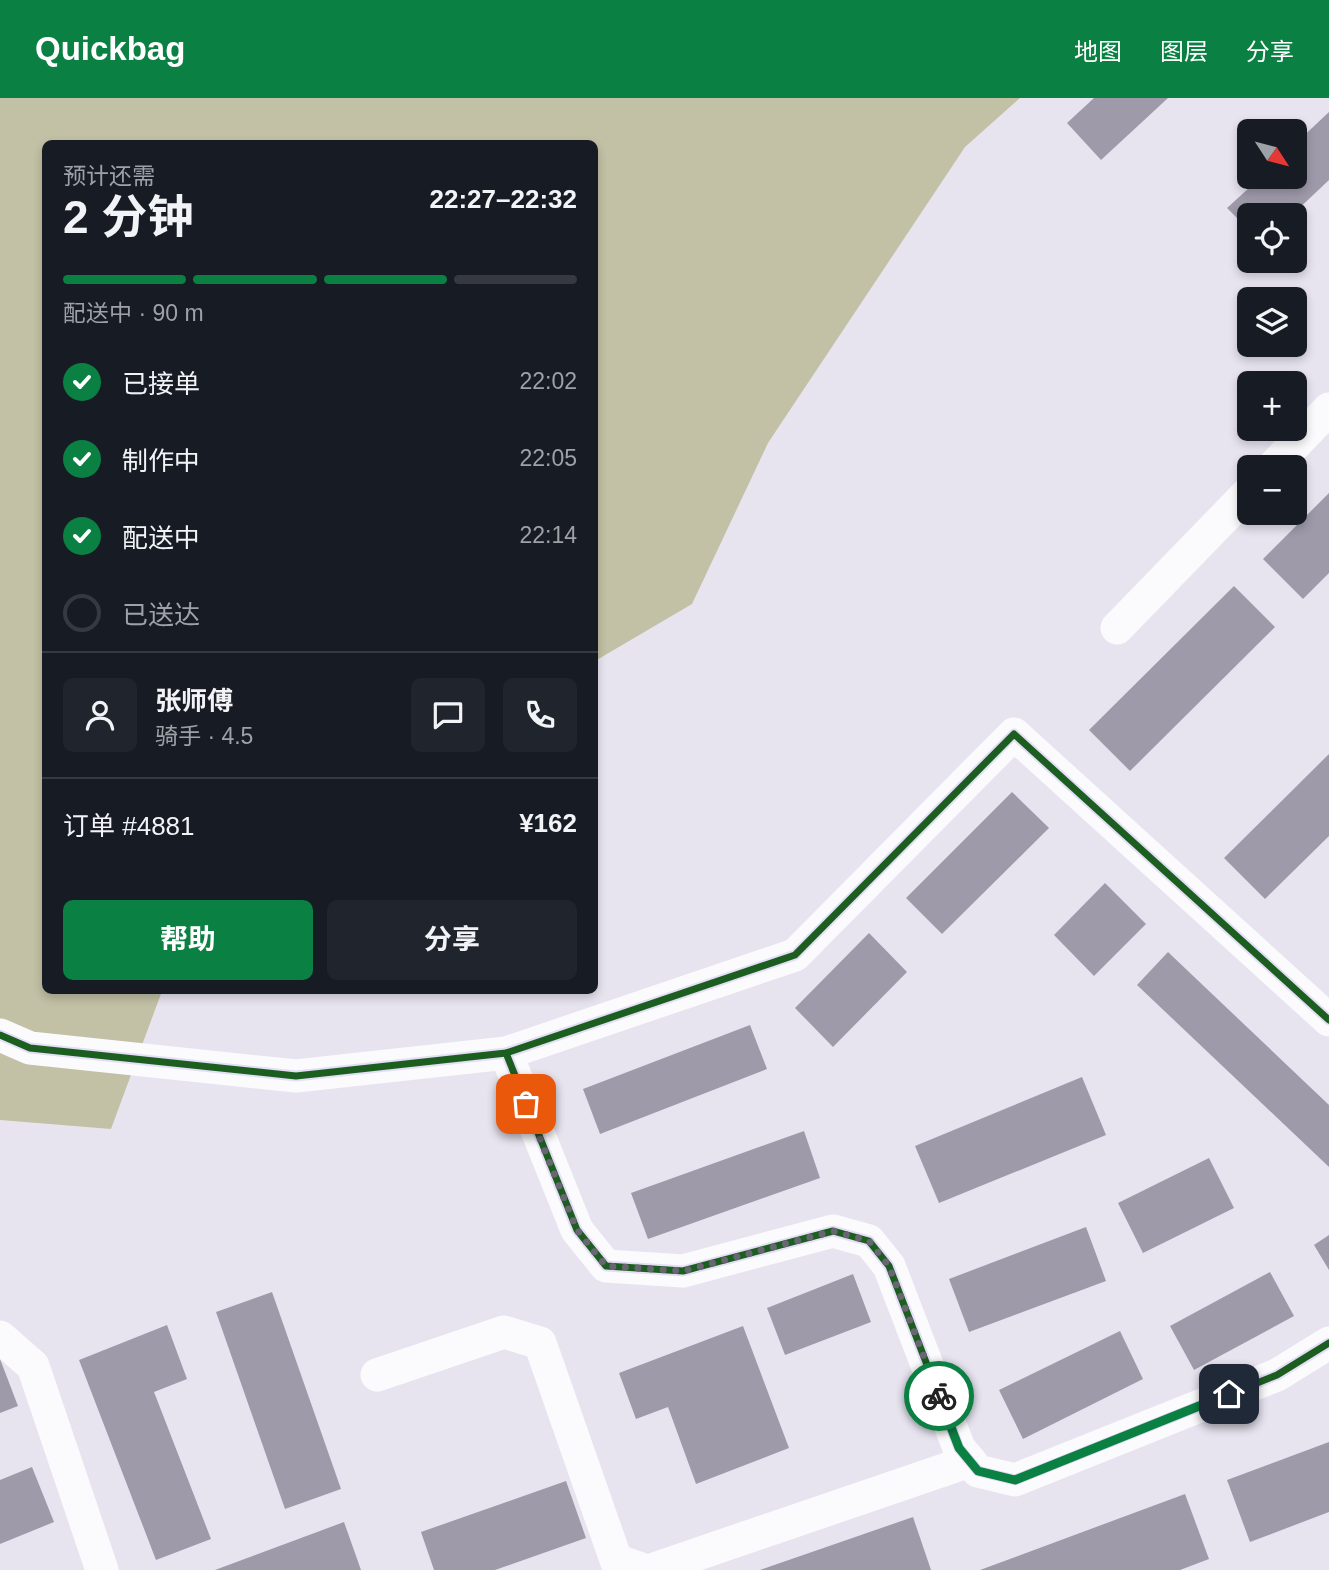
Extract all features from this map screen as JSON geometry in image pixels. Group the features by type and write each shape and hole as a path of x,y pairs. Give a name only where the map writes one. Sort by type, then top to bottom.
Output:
{"street":[{"path":"1285,455 1329,409"},
{"path":"1117,628 1237,504"},
{"path":"0,1035 30,1048 296,1076 506,1053 795,955 1014,734 1329,1020"},
{"path":"506,1053 577,1230 606,1266 683,1271 833,1231 869,1241 889,1266 959,1448 978,1471 1015,1480 1277,1375 1329,1343"},
{"path":"377,1375 504,1332 540,1343 616,1560 643,1570"},
{"path":"0,1337 33,1366 102,1570"},
{"path":"651,1570 970,1461"}],"green space":[{"path":"0,98 1020,98 965,147 768,443 692,604 598,659 598,140 42,140 42,994 161,994 111,1129 0,1120"}],"building":[{"path":"1094,98 1168,98 1101,160 1067,123"},
{"path":"1329,112 1329,180 1305,203 1237,203 1237,218 1227,208 1248,189 1307,189 1307,133"},
{"path":"1329,493 1329,573 1303,599 1263,559 1297,525 1307,525 1307,515"},
{"path":"1234,586 1275,627 1130,771 1089,730"},
{"path":"1329,754 1329,836 1265,899 1224,858"},
{"path":"1012,792 1049,828 942,934 906,898"},
{"path":"1105,883 1146,924 1094,976 1054,935"},
{"path":"869,933 907,972 833,1047 795,1008"},
{"path":"1168,952 1329,1105 1329,1167 1137,985"},
{"path":"750,1025 767,1069 600,1134 583,1089"},
{"path":"1082,1077 1106,1135 939,1203 915,1146"},
{"path":"804,1131 820,1178 648,1239 631,1193"},
{"path":"1209,1158 1234,1208 1143,1253 1118,1203"},
{"path":"1086,1227 1106,1281 969,1332 949,1279"},
{"path":"1329,1235 1329,1270 1314,1245"},
{"path":"1270,1272 1294,1316 1194,1370 1170,1326"},
{"path":"853,1274 871,1322 785,1355 767,1308"},
{"path":"272,1292 341,1489 285,1509 216,1312"},
{"path":"167,1325 187,1379 154,1392 211,1539 156,1560 79,1360"},
{"path":"743,1326 789,1448 696,1484 668,1407 636,1419 619,1373"},
{"path":"1120,1331 1143,1379 1023,1439 999,1390"},
{"path":"0,1359 18,1406 0,1413"},
{"path":"1329,1442 1329,1512 1250,1542 1227,1480"},
{"path":"32,1467 54,1522 0,1544 0,1480"},
{"path":"566,1481 586,1538 495,1570 434,1570 421,1532"},
{"path":"1185,1494 1209,1559 1180,1570 980,1570"},
{"path":"913,1517 931,1570 760,1570"},
{"path":"344,1522 361,1570 215,1570"}],"cycle path":[{"path":"0,1035 30,1048 296,1076 506,1053 795,955 1014,734 1329,1020"},
{"path":"506,1053 577,1230 606,1266 683,1271 833,1231 869,1241 889,1266 959,1448 978,1471 1015,1480 1277,1375 1329,1343"}],"way so far":[{"path":"526,1104 577,1230 606,1266 683,1271 833,1231 869,1241 889,1266 939,1396"}],"route":[{"path":"939,1396 959,1448 978,1471 1015,1480 1229,1394"}]}
